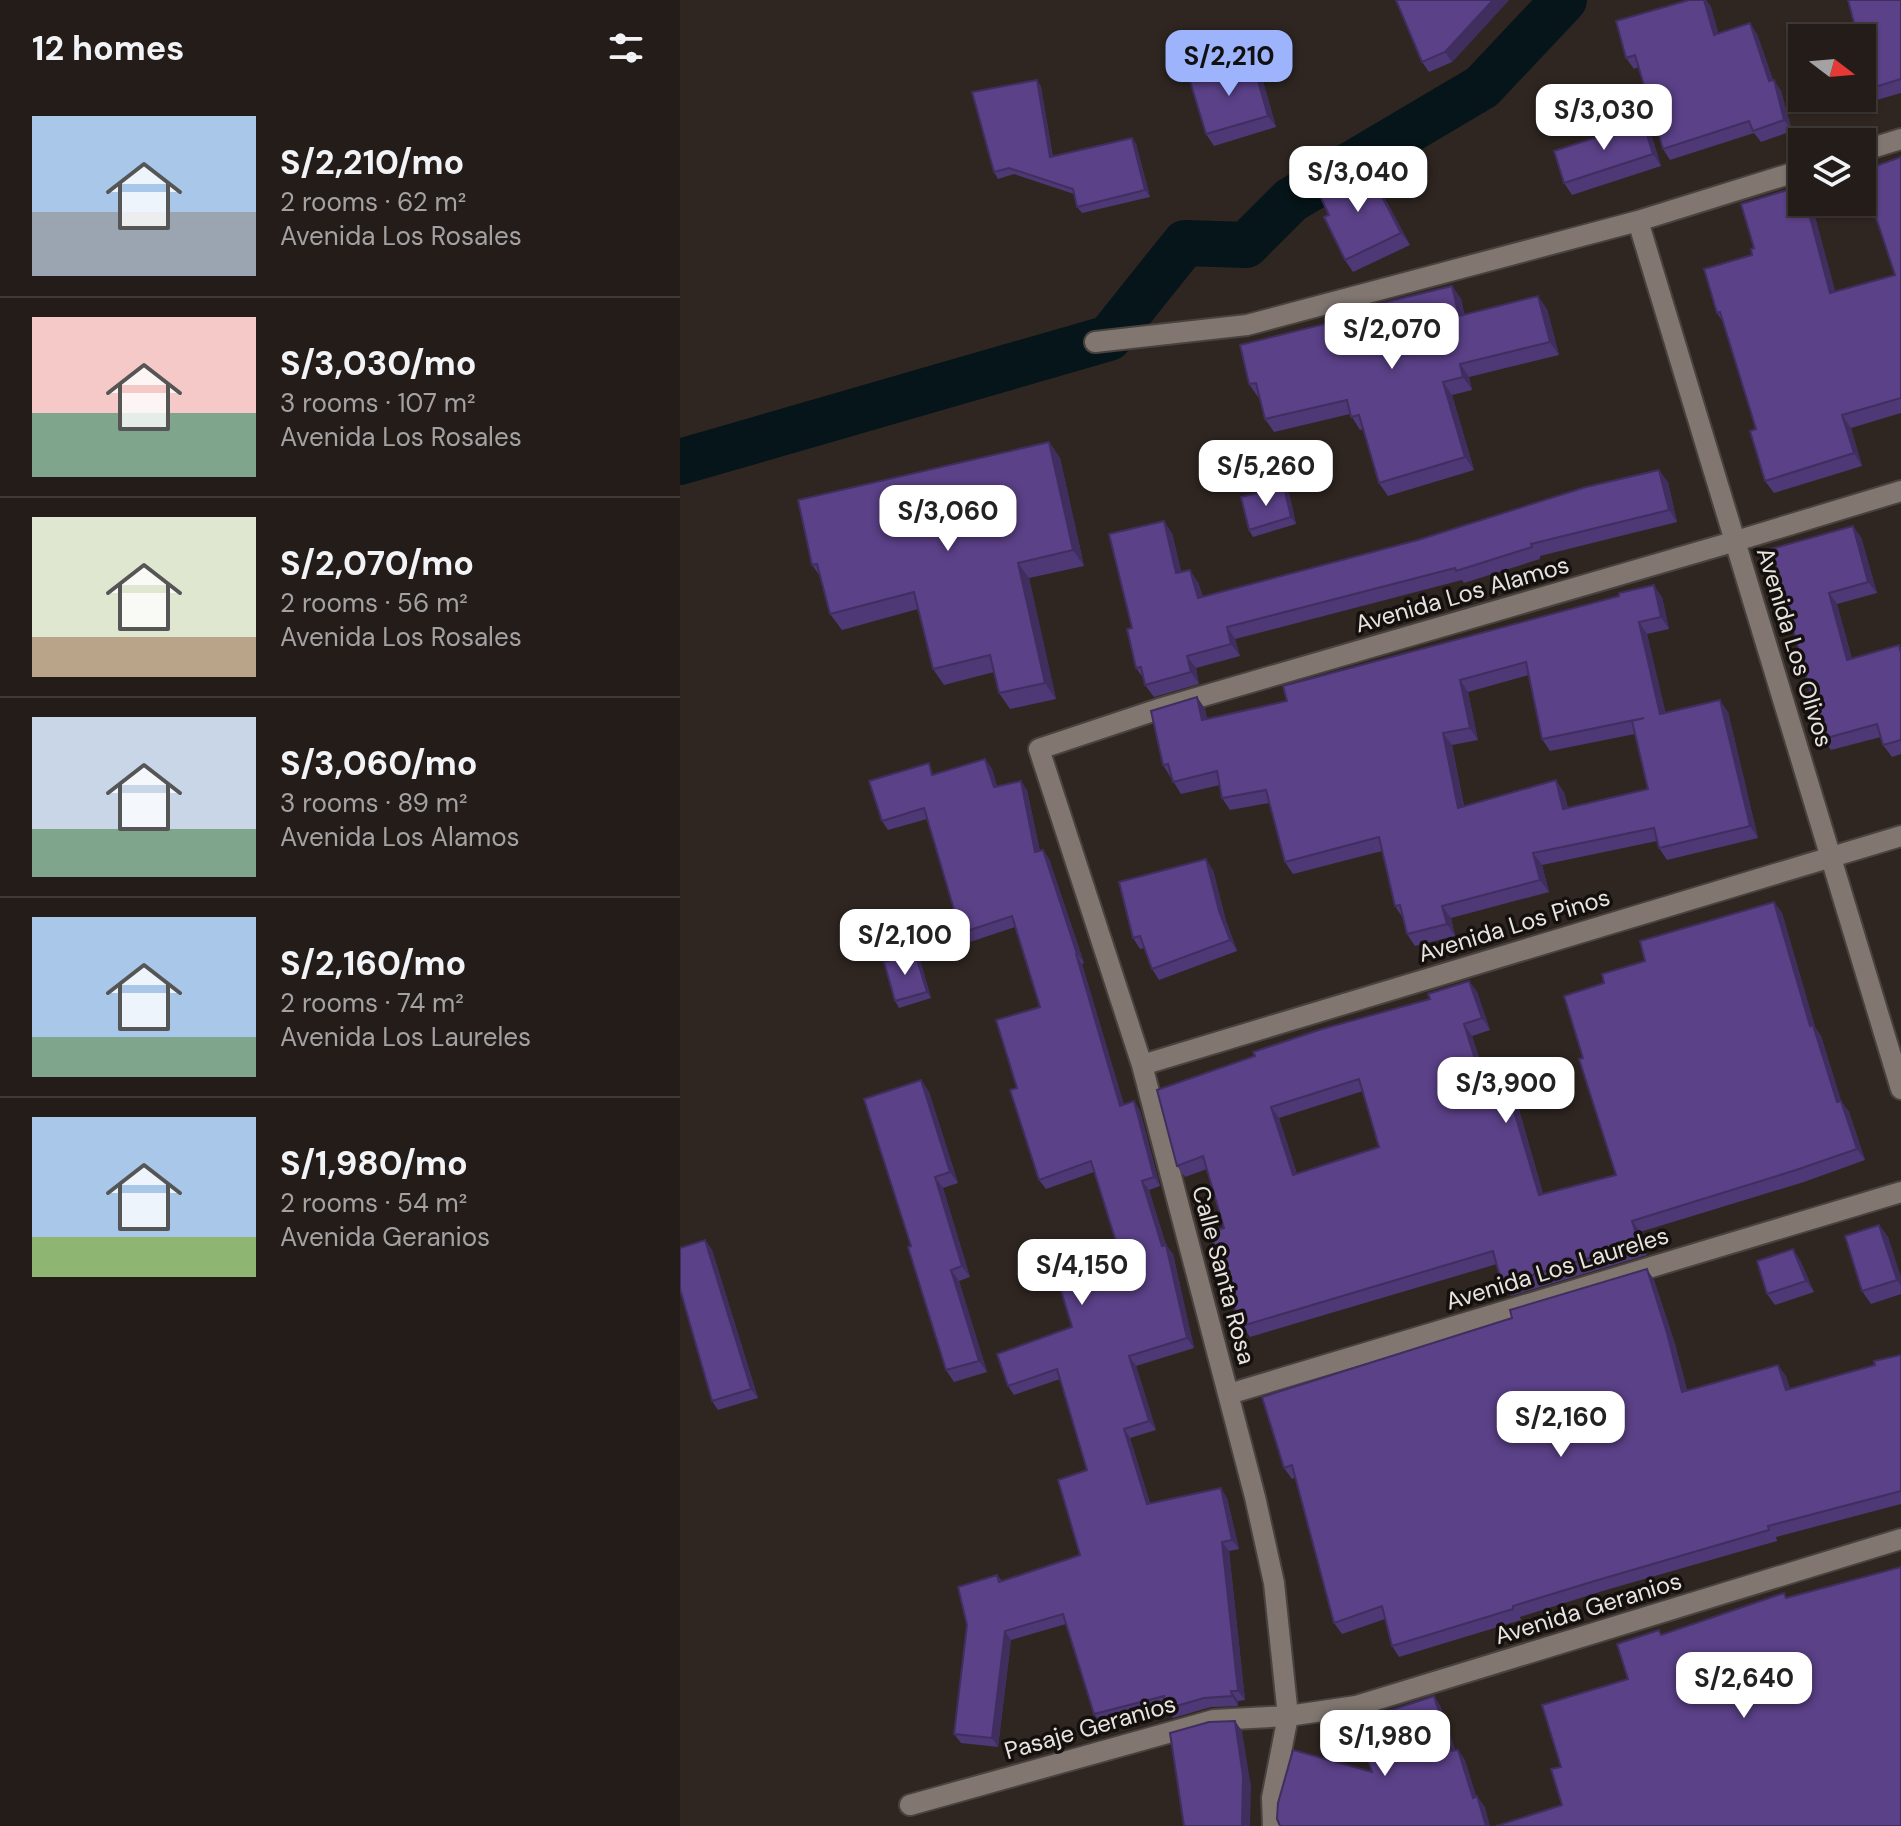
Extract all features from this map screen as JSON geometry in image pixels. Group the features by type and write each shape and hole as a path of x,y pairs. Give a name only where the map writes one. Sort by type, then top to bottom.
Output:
{"street":[{"path":"1876,147 1901,139"},
{"path":"1095,342 1247,325 1638,221 1788,174"},
{"name":"Avenida Los Olivos","path":"1638,221 1901,1089"},
{"name":"Avenida Los Alamos","path":"1039,749 1162,708 1901,491"},
{"name":"Calle Santa Rosa","path":"1039,749 1142,1065 1229,1394 1274,1583 1288,1716 1272,1798 1273,1826"},
{"name":"Avenida Los Pinos","path":"1142,1065 1901,836"},
{"name":"Avenida Los Laureles","path":"1229,1394 1901,1192"},
{"name":"Avenida Geranios","path":"1288,1716 1356,1706 1901,1539"},
{"name":"Pasaje Geranios","path":"910,1805 1214,1720 1288,1716"}],"building":[{"path":"1396,0 1493,0 1445,52 1422,62"},
{"path":"1689,0 1704,0 1714,35 1750,23 1769,81 1774,80 1784,120 1753,131 1749,121 1663,149 1635,55 1626,58 1616,21"},
{"path":"1848,0 1901,0 1901,79 1876,87 1876,24 1854,24"},
{"path":"1253,63 1268,116 1206,134 1190,81"},
{"path":"1037,80 1050,157 1132,138 1145,190 1077,207 1073,189 1009,168 994,172 972,92"},
{"path":"1643,122 1653,154 1564,183 1554,151"},
{"path":"1901,157 1901,398 1842,415 1854,453 1765,481 1750,431 1756,429 1704,269 1752,255 1751,249 1754,248 1741,204 1788,190 1788,216 1810,216 1830,293 1895,275 1876,216 1876,166"},
{"path":"1367,168 1401,233 1345,260 1324,217 1329,215 1318,191"},
{"path":"1452,286 1459,316 1538,296 1550,342 1460,364 1463,377 1443,382 1465,457 1379,483 1359,415 1351,417 1347,400 1265,419 1256,383 1249,384 1240,345 1369,313 1366,307"},
{"path":"1049,442 1073,550 1018,563 1045,683 999,693 990,655 933,669 914,592 830,614 817,564 812,565 798,500"},
{"path":"1659,470 1669,510 1531,544 1532,547 1456,571 1455,568 1227,627 1231,644 1187,656 1191,672 1145,685 1141,667 1136,668 1127,629 1132,628 1109,534 1164,521 1176,573 1190,570 1198,598 1418,540 1586,487"},
{"path":"1284,487 1291,517 1249,530 1241,497"},
{"path":"1853,526 1868,582 1829,593 1847,660 1899,645 1901,740 1883,745 1877,724 1823,739 1771,549"},
{"path":"1654,585 1661,617 1639,622 1660,714 1720,700 1750,826 1659,848 1654,828 1533,853 1540,880 1442,906 1447,924 1407,934 1400,905 1395,906 1379,837 1285,862 1266,790 1222,798 1217,771 1173,782 1168,764 1163,765 1151,711 1197,697 1202,720 1287,701 1283,686 1619,596 1619,593","holes":["1526,662 1542,739 1644,718 1632,721 1648,789 1563,809 1556,780 1458,808 1443,733 1470,728 1460,680"]},
{"path":"985,759 994,787 1021,781 1035,852 1043,850 1077,954 1120,1106 1134,1101 1154,1177 1142,1181 1162,1246 1166,1245 1187,1338 1129,1356 1149,1421 1124,1429 1147,1504 1221,1488 1232,1540 1222,1542 1238,1691 1231,1691 1232,1696 1204,1698 1166,1709 1164,1696 1094,1714 1063,1614 1005,1631 992,1738 954,1734 967,1625 958,1587 997,1575 999,1582 1080,1555 1058,1480 1087,1470 1057,1369 1008,1386 997,1354 1072,1327 1057,1277 1074,1272 1071,1263 1118,1248 1091,1161 1039,1180 1010,1090 1017,1088 996,1020 1040,1007 1012,916 961,933 924,808 882,821 869,781 929,763 932,775"},
{"path":"1206,859 1230,940 1152,969 1140,936 1133,938 1119,882"},
{"path":"1774,902 1810,1026 1813,1025 1837,1102 1841,1101 1857,1149 1632,1221 1639,1243 1502,1284 1493,1251 1242,1326 1210,1231 1224,1228 1203,1156 1177,1166 1157,1090 1255,1056 1253,1052 1430,999 1428,994 1469,981 1482,1018 1464,1024 1484,1088 1505,1081 1539,1195 1616,1175 1579,1059 1583,1058 1564,996 1604,983 1602,974 1645,961 1640,941","holes":["1359,1079 1379,1147 1293,1175 1271,1107"]},
{"path":"915,953 927,992 895,1001 884,962"},
{"path":"921,1080 950,1172 935,1177 962,1266 951,1270 979,1361 946,1370 908,1247 911,1246 864,1099"},
{"path":"1879,1225 1897,1280 1862,1291 1845,1236"},
{"path":"705,1240 751,1389 712,1401 680,1289 680,1248"},
{"path":"1793,1249 1806,1281 1767,1294 1757,1261"},
{"path":"1647,1269 1682,1392 1778,1365 1786,1390 1901,1355 1901,1491 1768,1526 1769,1530 1513,1606 1513,1609 1392,1646 1382,1606 1334,1623 1292,1465 1284,1468 1262,1397 1512,1318 1510,1310"},
{"path":"1901,1567 1901,1826 1496,1826 1562,1805 1551,1769 1561,1767 1542,1705 1628,1679 1617,1644 1659,1630 1661,1635 1784,1593 1786,1598"},
{"path":"1434,1696 1451,1751 1458,1750 1473,1798 1477,1796 1486,1826 1280,1826 1278,1803 1293,1750 1372,1772 1355,1722"},
{"path":"1235,1721 1243,1776 1242,1826 1184,1826 1170,1733 1209,1722"}],"waterway":[{"path":"680,462 1109,338 1185,243 1246,245 1291,200 1482,87 1564,0"}]}
